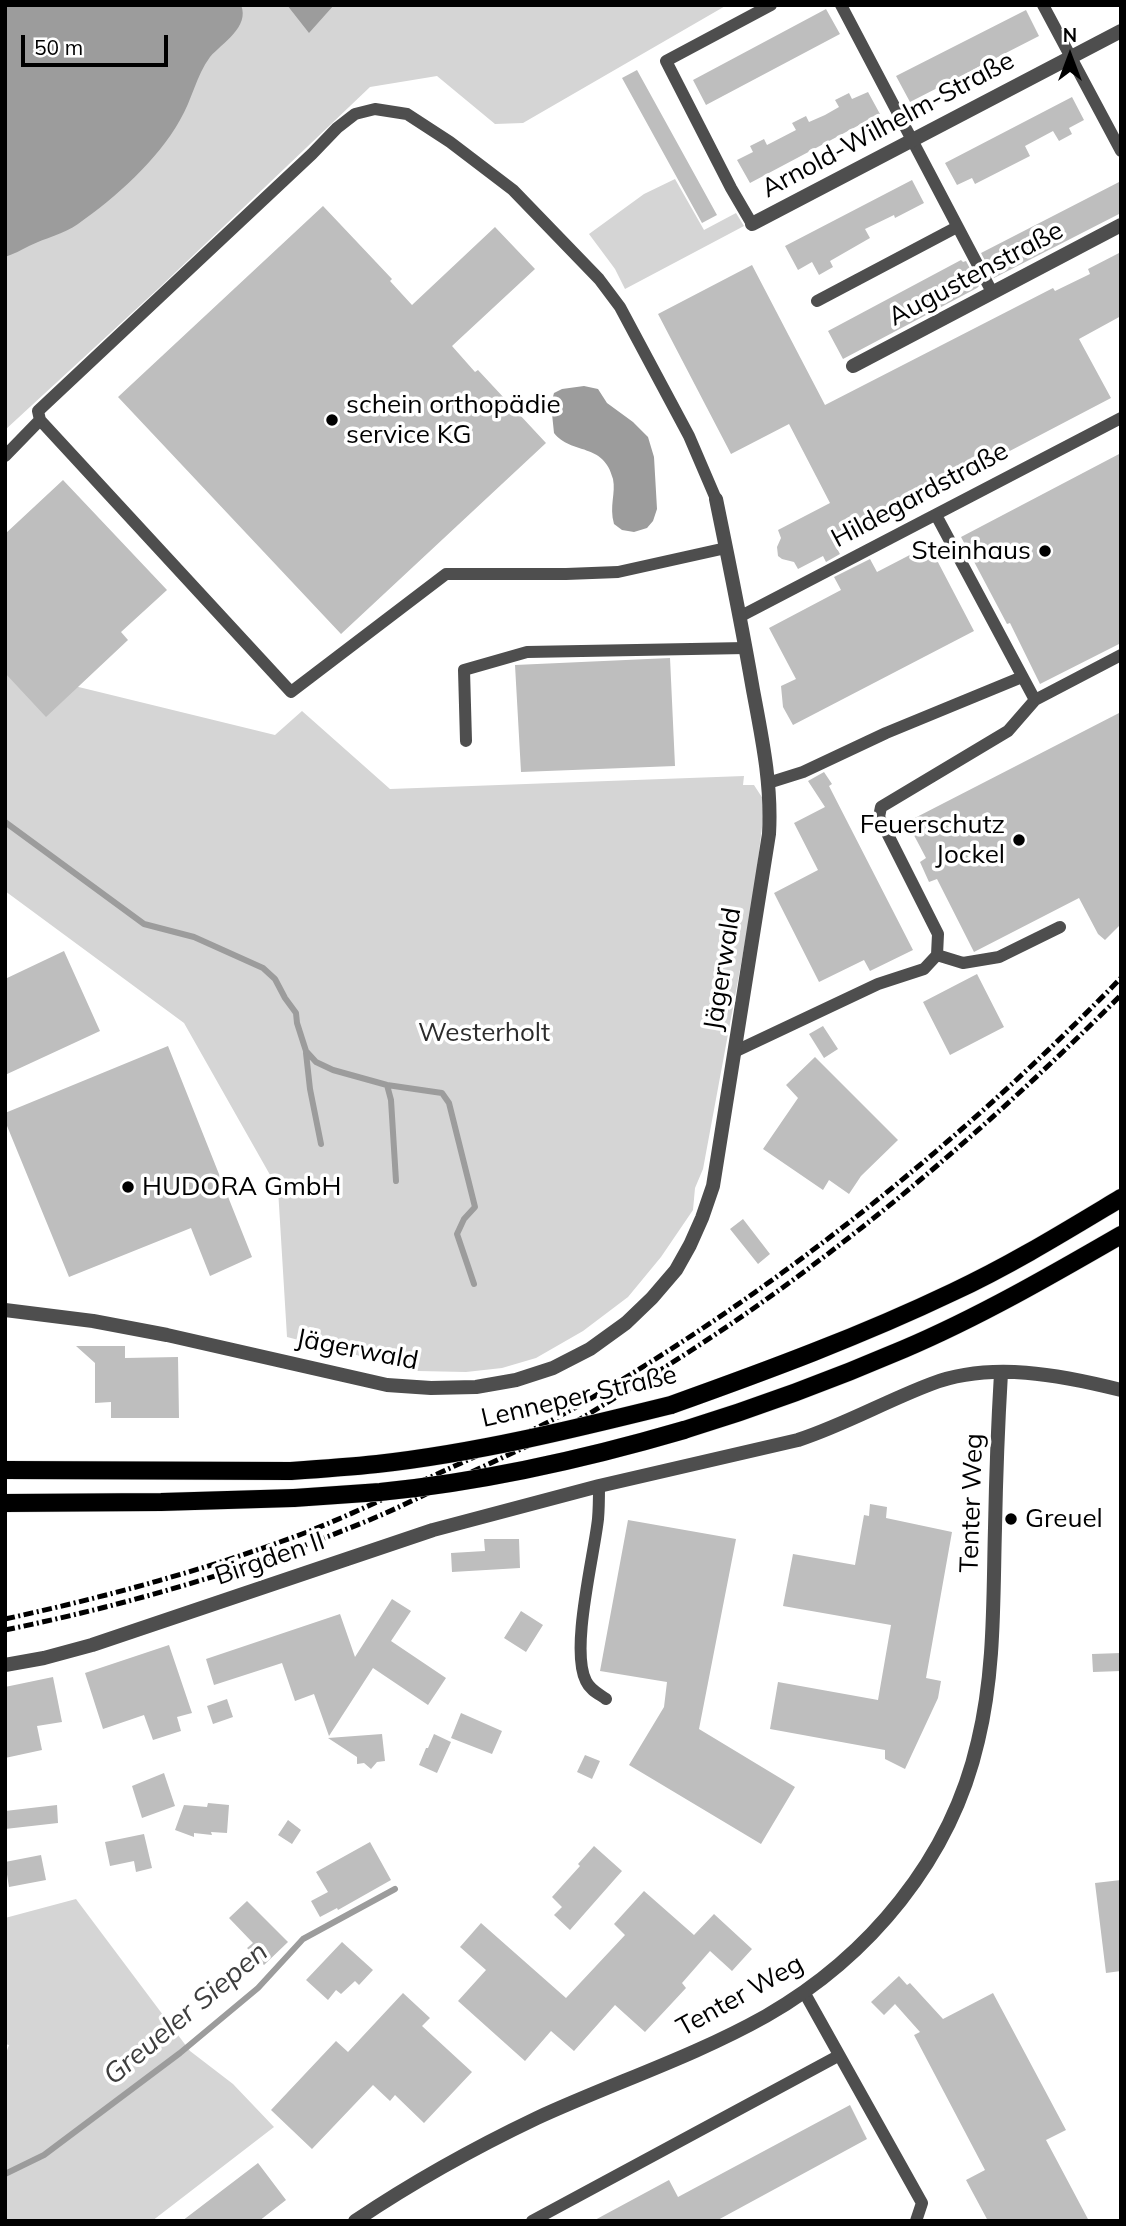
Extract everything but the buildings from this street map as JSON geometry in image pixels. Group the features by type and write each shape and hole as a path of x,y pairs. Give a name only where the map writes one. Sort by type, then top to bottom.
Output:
{"main road":[{"name":"Lenneper Straße","path":"5,1470 291,1471 379,1464 579,1428 671,1405 769,1370 953,1292 1118,1200"},
{"name":"Lenneper Straße","path":"5,1503 161,1502 382,1492 583,1456 684,1430 788,1396 903,1350 1009,1298 1121,1235"}],"street":[{"name":"Arnold-Wilhelm-Straße","path":"752,224 1121,31"},
{"name":"Augustenstraße","path":"853,366 1121,225"},
{"path":"716,499 741,616 768,786"},
{"name":"Jägerwald","path":"5,1310 93,1321 387,1385 431,1388 476,1387 516,1380 554,1368 590,1349 626,1323 652,1298 680,1262 702,1218 713,1186 768,848 768,786"},
{"path":"599,1486 822,1433 951,1378 1001,1373 1052,1375 1118,1390"},
{"name":"Tenter Weg","path":"355,2221 457,2159 537,2119 724,2038 765,2016 804,1992 857,1950 903,1898 946,1833 966,1786 979,1740 991,1659 1001,1373"},
{"name":"Birgden II","path":"5,1665 92,1645 421,1534 599,1486"}],"lane":[{"path":"752,224 666,61 771,5"},
{"path":"841,5 992,292"},
{"path":"1043,5 1121,150"},
{"path":"716,499 688,436 620,307 599,279 513,190 450,142 407,114 375,109 355,114 337,128 38,411 40,420 291,692 446,574 618,572 726,548"},
{"path":"817,301 957,227"},
{"name":"Hildegardstraße","path":"741,616 1121,418"},
{"path":"5,456 40,420"},
{"path":"936,515 1035,700"},
{"path":"466,741 464,670 527,652 746,648"},
{"path":"736,1051 868,988 924,969 937,955 938,934 879,817 881,807 1008,731 1035,700 1121,655"},
{"path":"768,786 898,727 1022,677"},
{"path":"937,955 963,963 999,957 1060,927"},
{"path":"599,1486 598,1518 584,1606 581,1650 585,1680 591,1689 606,1699"},
{"path":"804,1992 922,2203 916,2221"},
{"path":"532,2221 838,2056"}],"green space":[{"path":"5,5 727,5 523,123 495,124 437,76 370,87 5,430"},
{"path":"675,179 704,230 736,213 744,226 625,289 615,269 589,234 644,194"},
{"name":"Westerholt","path":"5,669 275,735 302,711 390,789 744,776 743,785 754,785 765,802 754,894 703,1169 695,1188 693,1210 661,1257 628,1297 583,1331 536,1358 502,1368 466,1372 418,1371 287,1337 278,1189 184,1023 5,891"},
{"path":"76,1899 190,2051 233,2084 274,2127 152,2221 5,2221 5,2056 9,2045 5,2044 5,1918"}],"shaded area":[{"path":"5,5 241,5 243,13 238,27 205,64 171,135 148,164 107,202 73,227 5,257"},
{"path":"287,5 334,5 309,33"},
{"path":"584,386 598,389 607,403 648,437 654,457 657,509 647,528 634,532 622,530 614,524 614,484 609,467 595,454 561,440 554,433 551,404 554,393"}],"waterway":[{"path":"5,822 144,924 194,937 263,968 275,979 296,1013 306,1051 316,1062 333,1070 387,1085 442,1093 449,1103 475,1207 464,1219 457,1234 474,1284"},
{"path":"306,1053 321,1144"},
{"path":"387,1085 391,1100 396,1181"},
{"name":"Greueler Siepen","path":"5,2174 44,2155 180,2053 258,1988 303,1939 395,1889"}],"railway":[{"path":"5,1619 155,1582 302,1534 511,1440 576,1407 723,1314 863,1211 996,1099 1121,978"},
{"path":"5,1630 141,1598 275,1556 388,1512 570,1425 698,1346 826,1255 948,1156 1007,1104 1121,995"}],"place":[{"name":"schein orthopädie service KG","path":"332,420"},
{"name":"Steinhaus","path":"1045,551"},
{"name":"Feuerschutz Jockel","path":"1019,840"},
{"name":"HUDORA GmbH","path":"128,1187"},
{"name":"Greuel","path":"1011,1519"}]}
